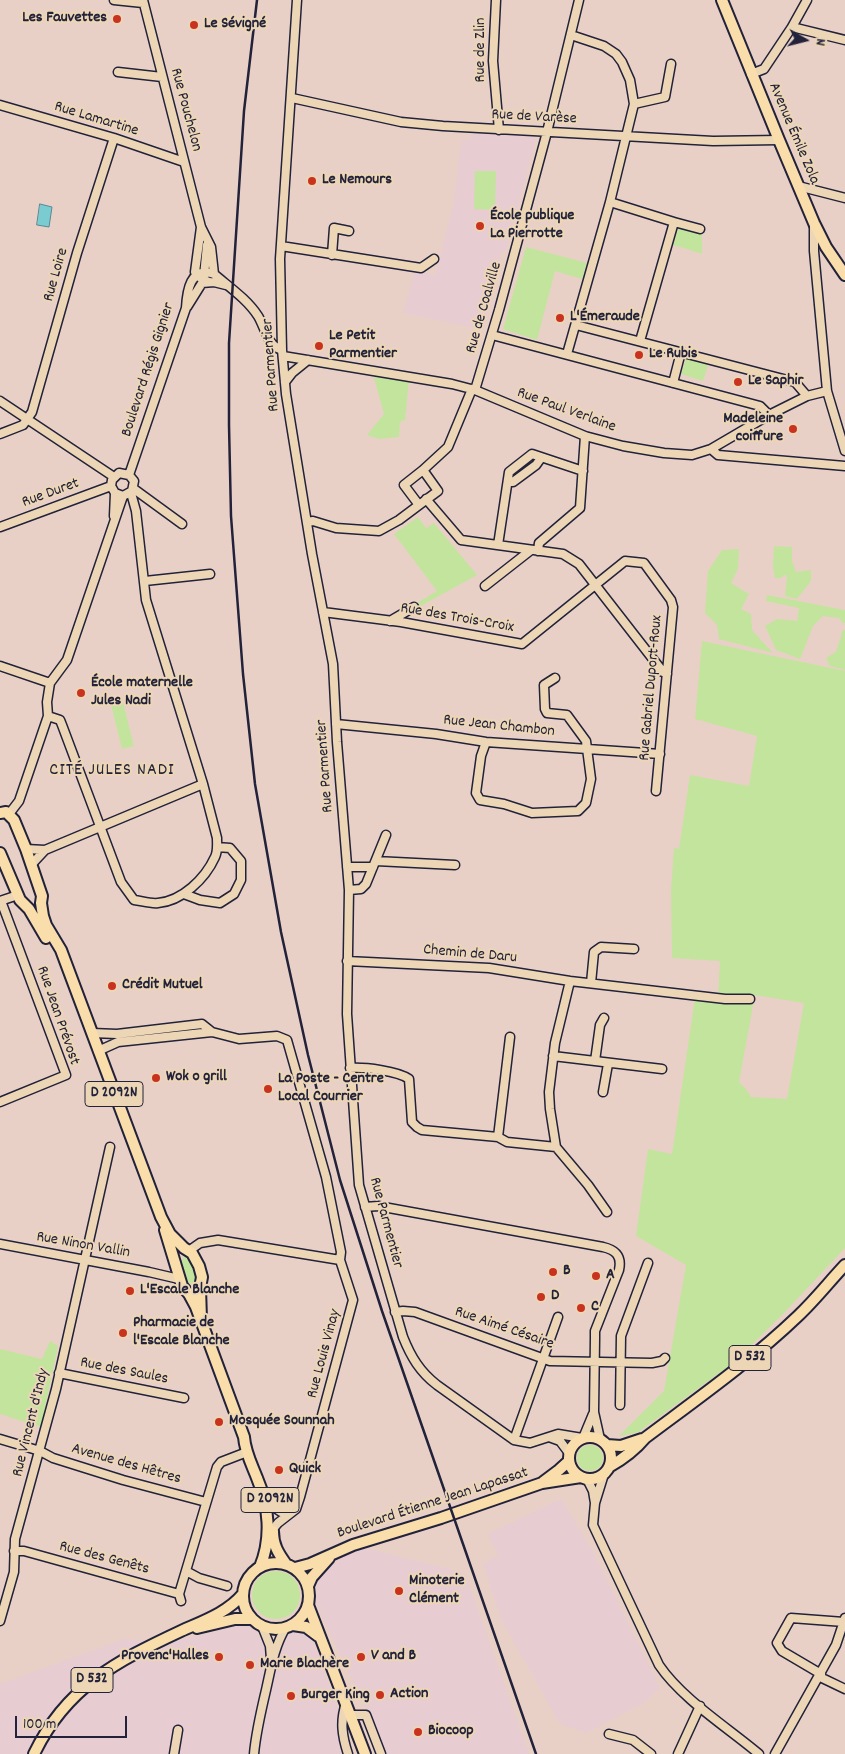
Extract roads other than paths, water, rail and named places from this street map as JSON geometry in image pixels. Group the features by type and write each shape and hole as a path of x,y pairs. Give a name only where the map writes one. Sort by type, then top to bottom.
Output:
{"main road":[{"name":"Avenue Émile Zola","path":"722,0 778,140 814,223 825,245 845,275"},
{"path":"0,852 22,904 29,909 35,908 41,903 42,896 17,826 5,810"},
{"name":"D 2092N","path":"41,903 46,925 61,950 161,1217 174,1261"},
{"name":"D 2092N","path":"29,909 68,970"},
{"name":"D 2092N","path":"161,1217 170,1234 187,1249"},
{"path":"187,1249 195,1256 202,1277 200,1288 197,1291 188,1292 182,1286 174,1261 178,1250 187,1249"},
{"name":"D 532","path":"606,1470 765,1346 799,1315 845,1265"},
{"name":"D 2092N","path":"200,1288 200,1319"},
{"name":"D 2092N","path":"188,1292 244,1437 247,1452 267,1508 268,1535 260,1567"},
{"name":"D 2092N","path":"244,1437 249,1443 272,1506 276,1550 290,1566"},
{"path":"592,1437 604,1442 611,1456 606,1470 599,1477 584,1478 575,1473 571,1468 569,1457 572,1447 582,1438 592,1437"},
{"name":"D 532","path":"604,1442 625,1445 645,1438"},
{"name":"Boulevard Étienne Jean Lapassat","path":"542,1483 560,1470 569,1457"},
{"name":"Boulevard Étienne Jean Lapassat","path":"290,1566 310,1564 352,1545 441,1518 542,1483 584,1478"},
{"name":"Boulevard Étienne Jean Lapassat","path":"308,1586 312,1577 333,1553"},
{"path":"289,1626 304,1613 308,1606 308,1586 305,1579 290,1566 273,1563 260,1567 254,1571 245,1584 243,1594 247,1611 252,1618 262,1626 270,1628 306,1627 321,1639"},
{"name":"D 532","path":"34,1754 46,1732 63,1708 84,1687 142,1648 231,1607 243,1594"},
{"path":"308,1606 365,1754"},
{"name":"D 532","path":"174,1634 235,1619 252,1618"}],"street":[{"path":"114,0 143,1"},
{"name":"Rue Parmentier","path":"297,0 281,246 282,353 307,522 333,664 349,890 347,1014 359,1185 395,1312 410,1354 427,1378 514,1440"},
{"name":"Rue de Zlin","path":"496,0 493,62 499,130"},
{"name":"Rue de Coalville","path":"418,505 404,484 423,470 448,447 473,390 492,335 547,132 579,0"},
{"path":"751,74 764,69 792,27 807,0"},
{"name":"Rue Pouchelon","path":"143,1 201,227"},
{"path":"792,27 845,40"},
{"path":"567,354 610,202 634,104 630,80 616,54 604,46 571,35"},
{"path":"634,104 664,97 672,64"},
{"path":"118,72 162,76"},
{"name":"Rue de Varèse","path":"292,98 401,122 499,130 713,141 778,140"},
{"name":"Rue Lamartine","path":"0,105 114,138 184,162"},
{"name":"Rue Loire","path":"28,420 32,412 77,253 114,138"},
{"path":"798,186 845,198"},
{"path":"610,202 700,229"},
{"path":"640,340 674,222"},
{"path":"814,223 814,251 827,390 845,451"},
{"path":"201,227 211,248 214,274 252,308 274,346 282,353"},
{"name":"Boulevard Régis Gignier","path":"201,227 195,272 203,278"},
{"path":"332,255 334,228 349,231"},
{"path":"203,278 207,240"},
{"path":"814,251 817,246 825,245"},
{"path":"816,272 819,257 825,245"},
{"path":"281,246 421,268 434,259"},
{"path":"203,278 214,274"},
{"path":"203,278 228,286"},
{"name":"Boulevard Régis Gignier","path":"129,475 186,308 190,282 203,278"},
{"path":"576,325 640,340 795,382 807,396"},
{"path":"266,332 282,336"},
{"path":"492,335 760,406 769,415"},
{"path":"673,383 681,352"},
{"name":"Rue Paul Verlaine","path":"282,353 308,360 440,381 473,390 585,436 623,446 664,453 692,455 712,449"},
{"path":"285,382 292,373 308,360"},
{"path":"827,390 807,396 769,415 712,449 718,455 845,466"},
{"path":"0,401 114,477 136,512 146,600 169,670 217,838 215,857 203,876 184,894 176,899 157,903 134,900 121,882 60,720 48,716"},
{"path":"0,434 23,425 28,420"},
{"path":"485,586 534,550 539,543 580,508 585,436"},
{"path":"498,545 509,472 532,454 583,470"},
{"path":"307,522 313,521 336,528 379,531 399,520 438,491 423,470"},
{"path":"5,810 18,801 48,716 47,702 50,683 66,660 123,491 134,481 129,475 119,473 114,477"},
{"path":"113,524 119,510 123,491"},
{"path":"123,491 182,524"},
{"name":"Rue Duret","path":"0,527 123,491"},
{"path":"426,499 461,540 563,554 572,558 579,564 663,672 667,674"},
{"path":"119,510 126,507 136,512"},
{"name":"Rue Gabriel Duport-Roux","path":"595,585 626,561 644,563 671,600 673,607 656,791"},
{"path":"145,581 210,574"},
{"name":"Rue des Trois-Croix","path":"323,612 390,621 522,644 595,585"},
{"path":"390,621 414,608"},
{"path":"0,666 50,683"},
{"path":"486,742 476,793 480,800 504,804 532,813 578,811 586,803 591,779 586,741 567,715 550,714 545,710 544,685 554,678"},
{"name":"Rue Jean Chambon","path":"336,724 436,734 486,742 660,754"},
{"path":"26,849 45,850 203,784"},
{"path":"349,890 361,889 366,884 386,835"},
{"path":"184,894 200,900 220,903 234,894 241,880 241,861 230,848 217,847"},
{"path":"32,865 45,850"},
{"path":"347,867 375,864 455,865"},
{"name":"Rue Jean Prévost","path":"0,1102 66,1075 1,901 18,895"},
{"path":"591,983 594,952 601,947 634,949"},
{"name":"Chemin de Daru","path":"347,961 489,968 570,981 725,999 750,1000"},
{"path":"570,981 554,1056 549,1092 556,1147 588,1185 607,1212"},
{"path":"595,1061 600,1024 604,1018"},
{"path":"92,1033 117,1034 202,1024 212,1032"},
{"path":"98,1051 118,1042 212,1032"},
{"name":"Rue Louis Vinay","path":"212,1032 239,1039 277,1036 287,1040 326,1177 342,1252 340,1260 353,1300 296,1509 273,1529"},
{"path":"117,1034 118,1042"},
{"path":"498,1137 510,1037"},
{"path":"554,1056 662,1069"},
{"path":"603,1092 608,1064"},
{"path":"350,1068 388,1071 409,1079 412,1122 416,1128 498,1137 508,1142 556,1147"},
{"name":"Rue Vincent d'Indy","path":"0,1621 14,1572 15,1539 40,1451 59,1373 110,1147"},
{"path":"365,1207 378,1206 603,1247 615,1251 620,1259 620,1264 595,1331 594,1412 604,1442"},
{"path":"187,1249 218,1240 340,1260"},
{"name":"Rue Ninon Vallin","path":"0,1244 179,1279"},
{"path":"161,1275 167,1273 174,1261"},
{"path":"620,1405 621,1336 648,1263"},
{"name":"Rue Aimé Césaire","path":"395,1312 403,1310 415,1312 550,1361 652,1363 662,1361 665,1358"},
{"path":"558,1316 514,1440 530,1442 558,1434 582,1438 594,1412"},
{"name":"Rue des Saules","path":"59,1373 184,1398"},
{"path":"548,1437 560,1441 569,1457"},
{"name":"Avenue des Hêtres","path":"0,1440 40,1451 53,1458 105,1475 206,1502"},
{"path":"227,1586 199,1578 186,1571 217,1467 221,1462 247,1452"},
{"path":"606,1470 595,1503 593,1525 659,1665 673,1682 759,1754"},
{"path":"584,1478 593,1491 595,1503"},
{"path":"272,1506 274,1509 289,1514"},
{"name":"Rue des Genêts","path":"14,1551 24,1551 180,1598 186,1571"},
{"path":"775,1754 820,1675 836,1645 844,1620 791,1618 778,1643 782,1651 820,1675 845,1689"},
{"path":"262,1626 270,1646 272,1661"},
{"path":"254,1754 255,1740 272,1661 279,1641 289,1626"},
{"path":"346,1703 342,1717 342,1733 348,1754"},
{"path":"678,1754 700,1706"},
{"path":"350,1715 366,1714 381,1752"},
{"path":"174,1754 178,1730"},
{"path":"609,1734 633,1740 651,1754"},
{"path":"744,1754 750,1746"}],"water":[{"path":"40,204 52,207 49,227 37,225"}],"railway":[{"path":"257,0 244,111 229,343 231,516 243,674 255,784 281,932 308,1055 340,1180 382,1311 536,1754"}],"place":[{"name":"Les Fauvettes","path":"117,19"},
{"name":"Le Sévigné","path":"194,25"},
{"name":"Le Nemours","path":"312,181"},
{"name":"École publique La Pierrotte","path":"480,226"},
{"name":"L'Émeraude","path":"560,318"},
{"name":"Le Petit Parmentier","path":"319,346"},
{"name":"Le Rubis","path":"639,355"},
{"name":"Le Saphir","path":"738,382"},
{"name":"Madeleine coiffure","path":"793,429"},
{"name":"École maternelle Jules Nadi","path":"81,693"},
{"name":"Crédit Mutuel","path":"112,986"},
{"name":"Wok o grill","path":"156,1078"},
{"name":"La Poste - Centre Local Courrier","path":"268,1089"},
{"name":"B","path":"553,1272"},
{"name":"A","path":"596,1276"},
{"name":"L'Escale Blanche","path":"130,1291"},
{"name":"D","path":"541,1297"},
{"name":"C","path":"581,1308"},
{"name":"Pharmacie de l'Escale Blanche","path":"123,1333"},
{"name":"Mosquée Sounnah","path":"219,1422"},
{"name":"Quick","path":"279,1470"},
{"name":"Minoterie Clément","path":"399,1591"},
{"name":"Provenc'Halles","path":"219,1657"},
{"name":"V and B","path":"361,1657"},
{"name":"Marie Blachère","path":"250,1665"},
{"name":"Action","path":"380,1695"},
{"name":"Burger King","path":"291,1696"},
{"name":"Biocoop","path":"418,1732"}],"district":[{"name":"CITÉ JULES NADI","path":"112,772"}]}
